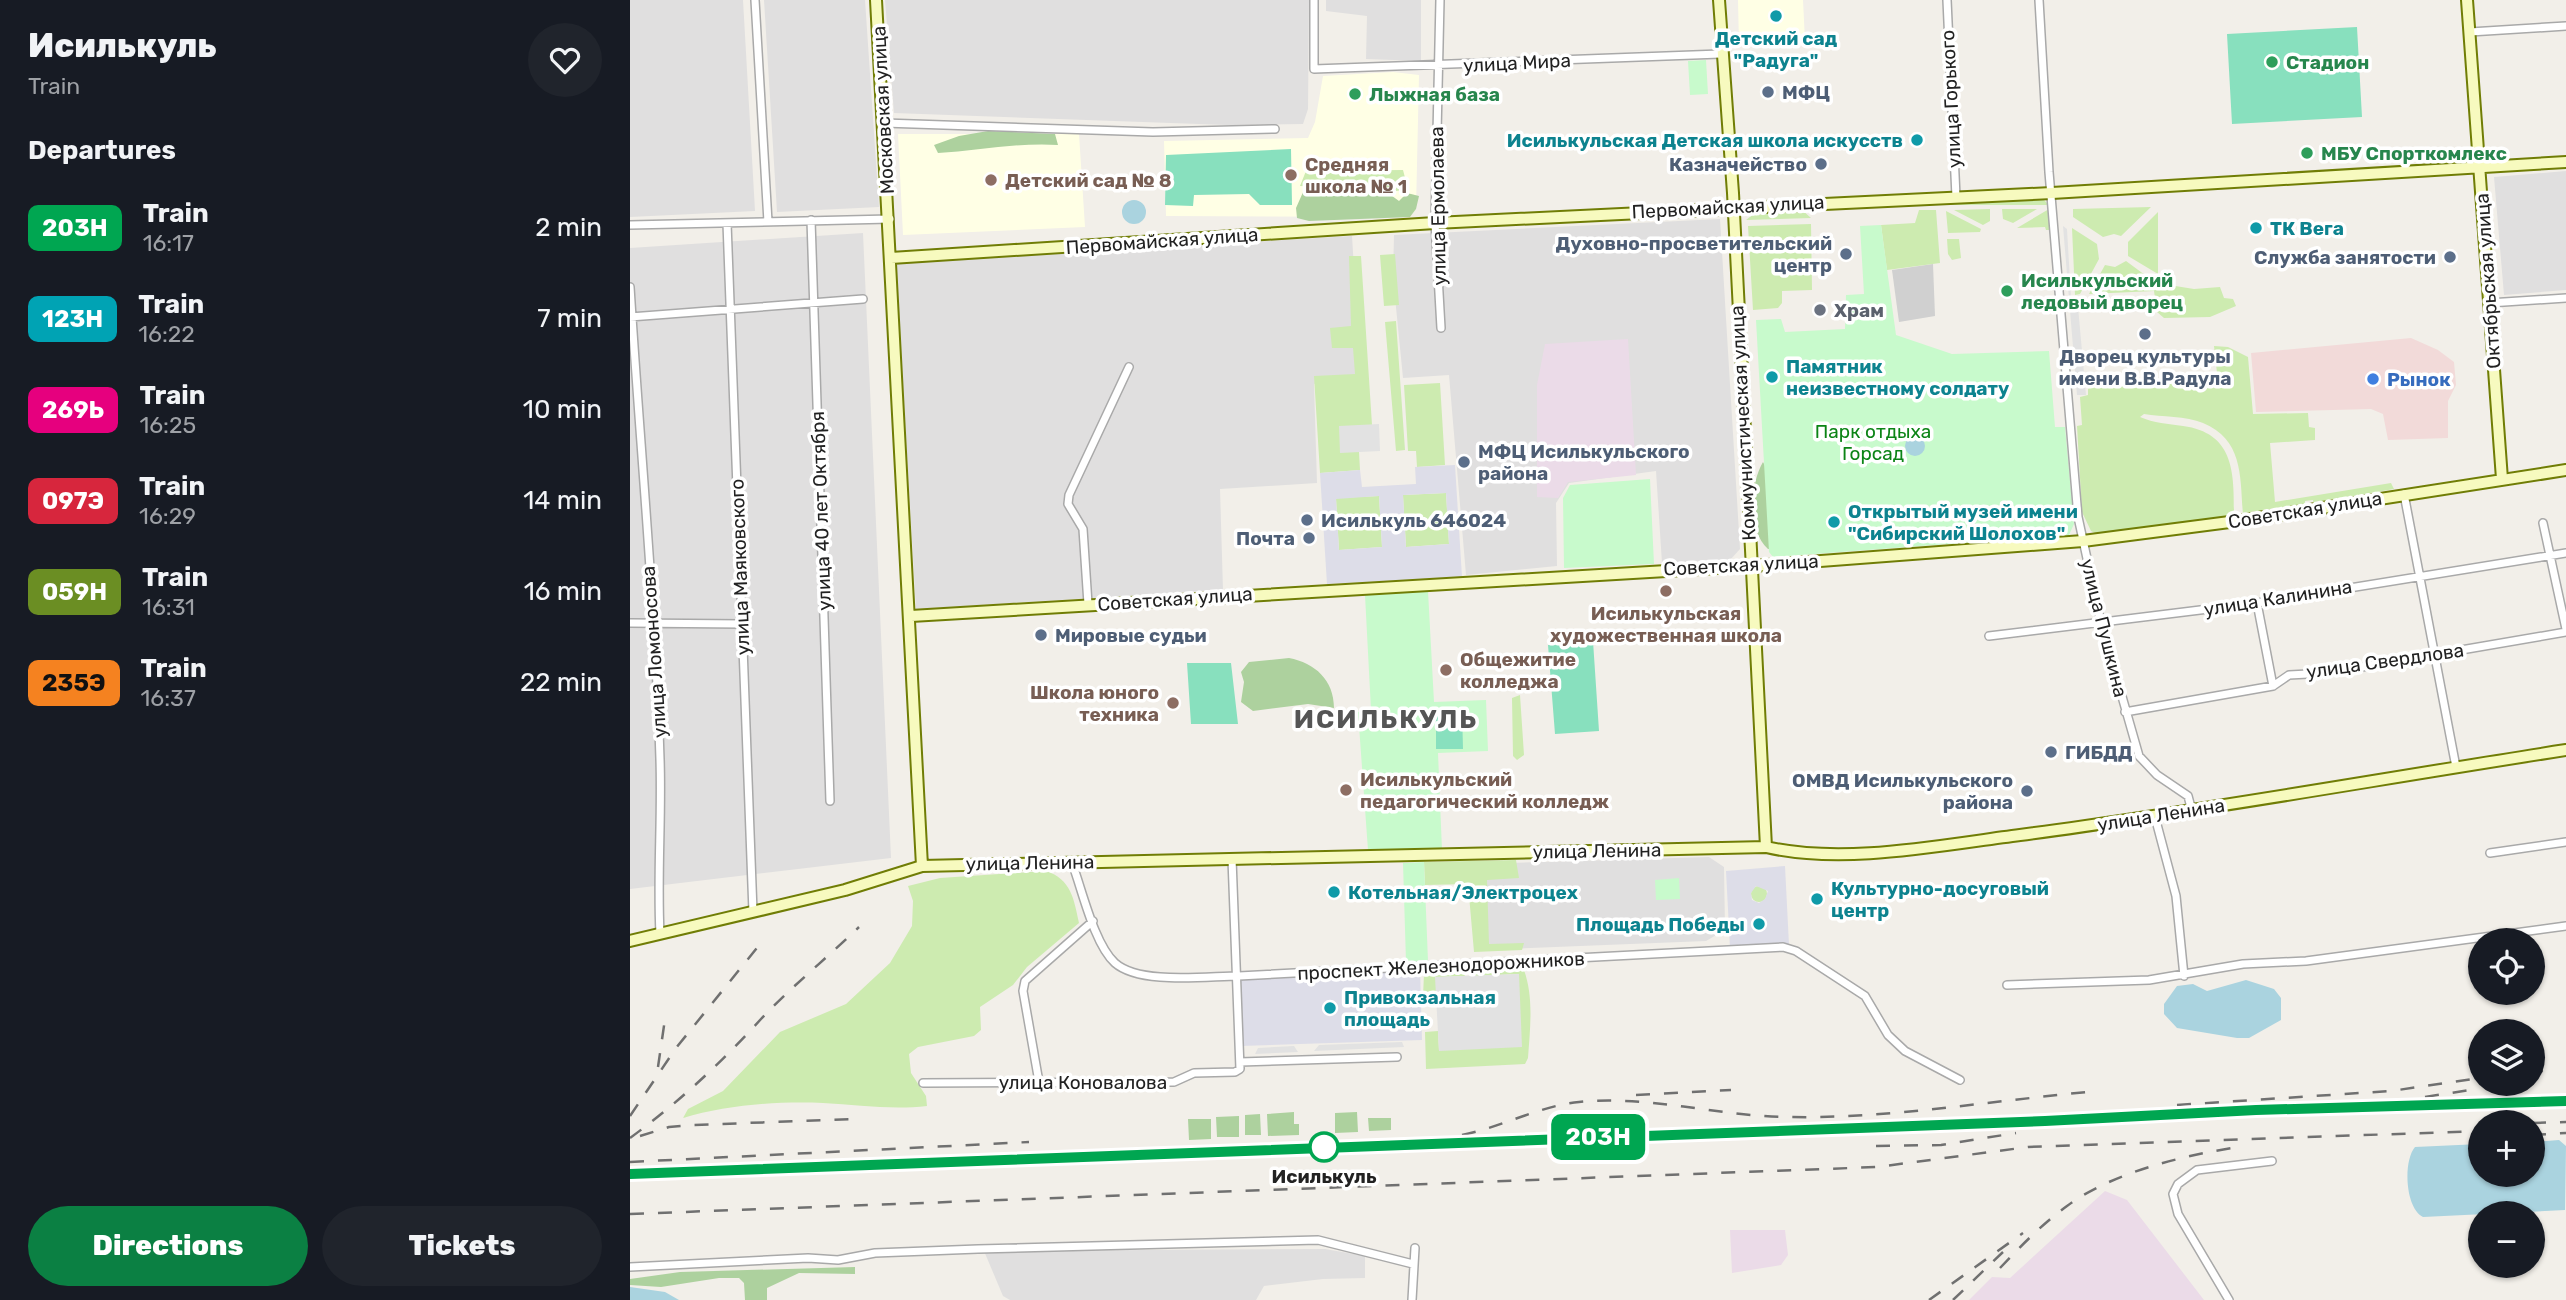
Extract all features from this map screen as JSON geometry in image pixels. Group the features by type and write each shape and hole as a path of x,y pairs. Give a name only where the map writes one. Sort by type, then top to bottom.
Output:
{"street":[{"path":"755,0 768,222"},
{"name":"Московская улица","path":"876,0 890,219 922,866"},
{"name":"улица Мира","path":"1314,0 1314,69 1720,54"},
{"name":"улица Ермолаева","path":"1440,0 1435,223 1441,328"},
{"name":"Коммунистическая улица","path":"1718,0 1733,206 1766,847"},
{"name":"улица Горького","path":"1947,0 1956,198"},
{"name":"улица Пушкина","path":"2039,0 2073,469 2083,541 2101,623 2139,756 2146,766 2188,796 2192,811"},
{"name":"Октябрьская улица","path":"2468,0 2502,479"},
{"path":"2470,32 2566,26"},
{"path":"884,123 1153,132 1275,129"},
{"name":"Первомайская улица","path":"891,258 1435,223 1733,206 2052,193 2566,162"},
{"path":"630,225 890,219"},
{"name":"улица 40 лет Октября","path":"811,220 830,801"},
{"name":"улица Маяковского","path":"727,223 753,912"},
{"name":"улица Ломоносова","path":"630,287 660,759 661,839 657,894 660,934"},
{"path":"2489,303 2566,298"},
{"path":"631,317 863,299"},
{"path":"1088,604 1083,529 1069,503 1069,495 1129,368"},
{"name":"Советская улица","path":"911,615 1750,566 2083,541 2245,520 2566,470"},
{"path":"2404,494 2456,767"},
{"path":"2543,523 2566,630"},
{"name":"улица Калинина","path":"1989,636 2257,603 2566,553"},
{"path":"2257,603 2273,686"},
{"path":"630,623 743,624"},
{"name":"улица Свердлова","path":"2125,712 2273,686 2289,675 2327,673 2566,630"},
{"name":"улица Ленина","path":"630,941 845,890 922,866 1766,847 1807,854 1863,852 2155,817 2566,750"},
{"path":"2155,817 2176,896 2184,976"},
{"path":"2490,853 2566,842"},
{"path":"1232,859 1240,1066"},
{"name":"проспект Железнодорожников","path":"1072,863 1100,940 1115,963 1133,972 1155,977 1237,976 1783,947 1865,996 1888,1035 1905,1051 1960,1080"},
{"path":"1039,1082 1023,991 1025,981 1093,921"},
{"path":"2007,985 2184,976 2243,964 2306,961 2566,926"},
{"name":"улица Коновалова","path":"923,1083 1174,1082 1194,1073 1235,1072 1240,1066 1397,1057"},
{"path":"2228,1300 2178,1214 2174,1194 2178,1184 2197,1170 2272,1161"},
{"path":"630,1267 808,1258 838,1260 875,1253 1318,1240 1413,1264"},
{"path":"1412,1300 1415,1248"}],"shaded area":[{"path":"630,0 743,0 755,211 630,217"},
{"path":"764,0 865,0 879,207 777,212"},
{"path":"885,0 1309,0 1308,109 1303,124 1227,125 894,113"},
{"path":"1326,0 1421,0 1421,61 1366,59 1367,16 1326,11"},
{"path":"1738,0 1803,0 1805,41 1739,45"},
{"name":"Средняя школа № 1","path":"1393,72 1419,75 1416,209 1410,217 1166,216 1164,141 1308,138 1315,122 1323,76"},
{"name":"Детский сад № 8","path":"898,134 1079,134 1085,227 903,235"},
{"path":"2566,171 2566,290 2504,295 2494,177"},
{"path":"1720,219 1740,549 1730,560 1662,563 1656,471 1569,483 1556,503 1557,566 1466,575 1449,375 1403,378 1393,277 1394,235"},
{"path":"2063,226 2067,229 2071,298 2078,307 2086,395 2077,395"},
{"path":"863,233 891,858 630,889 630,248"},
{"path":"1352,236 1361,381 1314,384 1317,483 1220,489 1223,590 916,609 896,263"},
{"path":"1933,264 1935,316 1899,322 1892,270"},
{"path":"2411,338 2438,350 2454,362 2456,385 2448,401 2448,438 2388,440 2383,414 2371,409 2256,412 2251,353"},
{"path":"1628,339 1636,475 1568,482 1558,498 1537,497 1537,385 1545,344"},
{"path":"1379,424 1380,451 1340,453 1339,426"},
{"path":"1455,465 1462,577 1327,584 1320,473 1360,470 1362,487 1416,484 1415,467","holes":["1446,493 1449,544 1406,547 1403,495","1379,496 1382,547 1339,550 1336,499"]},
{"path":"1709,857 1724,867 1725,930 1706,941 1479,950 1475,864"},
{"name":"Площадь Победы","path":"1785,866 1789,945 1730,948 1726,871","holes":["1756,886 1768,891 1765,899 1759,903 1752,900 1751,893"]},
{"name":"Привокзальная площадь","path":"1420,968 1422,1040 1240,1046 1239,976"},
{"path":"1519,974 1522,1047 1439,1051 1435,977"},
{"path":"1402,1042 1404,1047 1314,1051 1319,1045"},
{"path":"1294,1046 1298,1052 1255,1054 1258,1048"},
{"path":"2105,1191 2127,1200 2204,1300 1969,1300 1992,1277 2010,1278"},
{"path":"1730,1230 1785,1230 1788,1255 1781,1265 1732,1273"},
{"path":"1325,1249 1365,1256 1365,1278 1323,1279 1264,1286 1256,1300 1010,1300 1003,1296 984,1251"}],"green space":[{"path":"2357,27 2362,117 2232,124 2227,34"},
{"path":"1706,60 1708,94 1690,95 1688,61"},
{"path":"988,131 1055,134 1058,145 938,153 934,145 959,136"},
{"path":"1291,149 1292,205 1260,205 1249,194 1194,195 1193,206 1165,205 1166,155"},
{"path":"1403,170 1408,189 1396,191 1300,186 1306,171"},
{"path":"1304,190 1388,193 1399,201 1407,193 1419,196 1416,209 1410,217 1309,221 1297,218 1296,208"},
{"path":"2042,198 2049,205 1944,205 1944,202"},
{"path":"2151,207 2121,236 2114,234 2103,237 2073,217 2073,209"},
{"path":"1801,209 1811,218 1746,220 1755,213"},
{"path":"1990,209 1990,221 1983,225 1954,210"},
{"path":"2002,209 2037,209 2013,223 2003,219"},
{"path":"2049,209 2051,230 2046,230 2045,227 2017,228"},
{"path":"1919,210 1936,210 1940,263 1887,270 1881,225 1915,223"},
{"path":"1946,211 1981,229 1980,232 1948,233"},
{"path":"2158,212 2158,274 2128,256 2128,242"},
{"path":"1811,224 1812,290 1782,291 1782,303 1778,308 1753,310 1748,226"},
{"name":"Парк отдыха Горсад","path":"1881,225 1896,335 1952,354 2049,351 2055,427 2065,427 2074,524 2069,535 1773,557 1769,552 1756,320 1781,319 1785,332 1845,329 1846,295 1864,294 1860,226"},
{"path":"2072,228 2097,244 2099,259 2080,294 2075,295"},
{"path":"1947,239 1959,239 1961,258 1952,260 1948,254"},
{"path":"1395,254 1399,305 1384,306 1380,255"},
{"path":"1349,256 1361,256 1372,425 1340,427 1340,452 1359,452 1360,470 1320,473 1314,376 1355,374 1353,348 1332,348 1330,328 1351,326"},
{"path":"2126,261 2149,278 2167,281 2169,285 2194,289 2220,287 2224,298 2233,299 2236,306 2210,317 2164,318 2157,312 2154,291 2089,294 2105,265 2115,267"},
{"path":"1396,321 1405,450 1396,451 1385,322"},
{"path":"2214,346 2228,347 2248,357 2253,414 2308,413 2309,427 2315,428 2315,440 2270,443 2275,502 2391,483 2394,489 2313,503 2313,500 2305,501 2305,504 2243,515 2240,474 2233,450 2226,439 2203,423 2144,414 2140,417 2200,430 2222,446 2232,471 2234,515 2097,534 2091,531 2082,512 2077,426 2082,425 2080,397 2088,395 2088,389 2092,386 2171,379 2173,375 2217,373"},
{"path":"1440,383 1445,465 1417,467 1416,451 1408,451 1404,385"},
{"path":"1763,462 1807,549 1768,549 1761,541 1754,519 1753,494"},
{"path":"1650,479 1654,564 1564,568 1563,498 1570,485"},
{"path":"1446,493 1449,544 1406,547 1403,495"},
{"path":"1379,496 1382,547 1339,550 1336,498"},
{"path":"1428,591 1434,702 1486,700 1488,751 1438,753 1442,850 1368,850 1358,712 1371,710 1365,595"},
{"path":"1593,641 1599,731 1555,734 1548,645"},
{"path":"1289,658 1307,664 1321,674 1331,689 1334,708 1308,704 1253,711 1241,702 1244,682 1241,672 1249,662"},
{"path":"1187,663 1231,663 1238,724 1191,724"},
{"path":"1520,695 1524,755 1517,760 1513,756 1512,698"},
{"path":"1462,710 1463,749 1436,749 1436,711"},
{"path":"1516,860 1519,878 1487,880 1489,944 1524,943 1522,950 1474,952 1468,884 1425,885 1424,862"},
{"path":"1424,862 1428,961 1406,962 1403,863"},
{"path":"1046,871 1061,879 1070,891 1079,923 1027,967 1013,985 980,1007 981,1030 974,1036 918,1047 909,1054 911,1073 926,1096 927,1106 770,1103 734,1107 683,1118 688,1109 723,1091 780,1032 846,1004 890,963 912,926 913,901 908,886 940,878"},
{"path":"1679,878 1680,899 1656,900 1655,880"},
{"path":"1756,886 1762,886 1767,894 1765,900 1756,902 1751,897 1751,891"},
{"path":"1516,966 1524,970 1530,1003 1528,1058 1525,1064 1426,1069 1425,1032 1438,1031 1439,1051 1519,974 1475,976 1475,972 1479,968"},
{"path":"1461,970 1465,976 1436,977 1436,996 1423,996 1424,974"},
{"path":"1294,1112 1294,1124 1299,1124 1299,1135 1268,1136 1267,1114"},
{"path":"1357,1112 1358,1132 1335,1133 1335,1113"},
{"path":"1260,1114 1261,1135 1245,1135 1245,1115"},
{"path":"1239,1116 1239,1137 1217,1137 1216,1117"},
{"path":"1368,1118 1391,1118 1391,1130 1369,1131"},
{"path":"1188,1119 1211,1119 1211,1139 1189,1140"},
{"path":"855,1267 855,1274 799,1273 767,1288 767,1300 745,1300 744,1283 739,1278 719,1278 661,1287 630,1285 630,1279 680,1272"}],"water":[{"path":"1134,200 1143,203 1146,212 1143,221 1134,224 1125,221 1122,212 1125,203"},
{"path":"1915,436 1922,439 1925,446 1922,453 1915,456 1908,453 1905,446 1908,439"},
{"path":"2246,980 2274,989 2281,998 2281,1020 2249,1038 2177,1028 2164,1014 2164,1004 2177,986 2193,984 2207,991"},
{"path":"2559,1140 2566,1146 2565,1210 2545,1211 2545,1201 2468,1201 2468,1215 2423,1217 2412,1204 2408,1173 2415,1147 2468,1145 2468,1187 2545,1187 2545,1141"},
{"path":"630,1287 665,1292 679,1300 630,1300"}],"railway":[{"path":"630,1138 698,1082 784,995 859,927"},
{"path":"630,1116 676,1048 765,938"},
{"path":"658,1067 665,1019"},
{"path":"2177,1105 2391,1091 2468,1080"},
{"path":"1636,1095 1731,1090"},
{"path":"2425,1097 2468,1090"},
{"path":"1462,1135 1549,1108 1579,1102 1631,1101 1760,1116 1825,1117 1903,1112 2099,1091"},
{"path":"630,1174 2045,1121 2256,1110 2566,1101"},
{"path":"640,1136 669,1127 692,1125 857,1119"},
{"path":"2545,1123 2566,1122"},
{"path":"630,1214 1877,1167 2028,1147 2468,1131"},
{"path":"1876,1146 1941,1145 2016,1133"},
{"path":"2545,1134 2566,1133"},
{"path":"630,1162 1029,1142"},
{"path":"2000,1268 2058,1213 2085,1194 2149,1167 2239,1147"},
{"path":"1929,1300 2023,1233"},
{"path":"1953,1300 2003,1252"}],"train":[{"name":"203Н","path":"630,1174 2045,1121 2256,1110 2566,1101"}],"place":[{"name":"Детский сад \"Радуга\"","path":"1776,16"},
{"name":"Стадион","path":"2272,62"},
{"name":"МФЦ","path":"1768,92"},
{"name":"Лыжная база","path":"1355,94"},
{"name":"Исилькульская Детская школа искусств","path":"1917,140"},
{"name":"МБУ Спорткомлекс","path":"2307,153"},
{"name":"Казначейство","path":"1821,164"},
{"name":"Средняя школа № 1","path":"1291,175"},
{"name":"Детский сад № 8","path":"991,180"},
{"name":"ТК Вега","path":"2256,228"},
{"name":"Духовно-просветительский центр","path":"1846,254"},
{"name":"Служба занятости","path":"2450,257"},
{"name":"Исилькульский ледовый дворец","path":"2007,291"},
{"name":"Храм","path":"1820,310"},
{"name":"Дворец культуры имени В.В.Радула","path":"2145,334"},
{"name":"Памятник неизвестному солдату","path":"1772,377"},
{"name":"Рынок","path":"2373,379"},
{"name":"МФЦ Исилькульского района","path":"1464,462"},
{"name":"Исилькуль 646024","path":"1307,520"},
{"name":"Открытый музей имени \"Сибирский Шолохов\"","path":"1834,522"},
{"name":"Почта","path":"1309,538"},
{"name":"Исилькульская художественная школа","path":"1666,591"},
{"name":"Мировые судьи","path":"1041,635"},
{"name":"Общежитие колледжа","path":"1446,670"},
{"name":"Школа юного техника","path":"1173,703"},
{"name":"ГИБДД","path":"2051,752"},
{"name":"Исилькульский педагогический колледж","path":"1346,790"},
{"name":"ОМВД Исилькульского района","path":"2027,791"},
{"name":"Котельная/Электроцех","path":"1334,892"},
{"name":"Культурно-досуговый центр","path":"1817,899"},
{"name":"Площадь Победы","path":"1759,924"},
{"name":"Привокзальная площадь","path":"1330,1008"},
{"name":"Исилькуль","path":"1324,1147"}],"district":[{"name":"ИСИЛЬКУЛЬ","path":"1386,719"}]}
